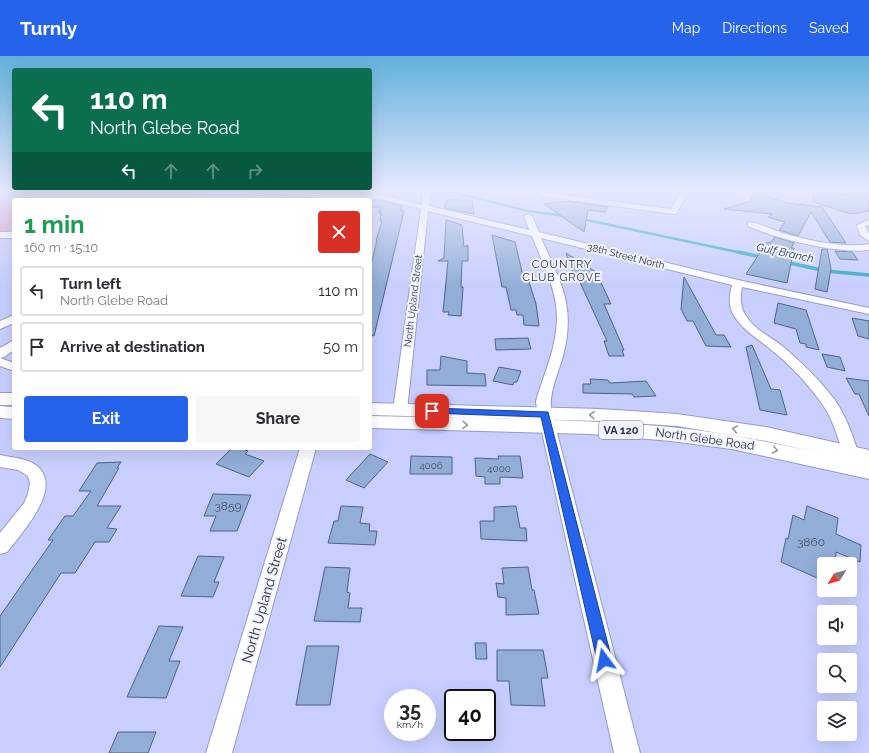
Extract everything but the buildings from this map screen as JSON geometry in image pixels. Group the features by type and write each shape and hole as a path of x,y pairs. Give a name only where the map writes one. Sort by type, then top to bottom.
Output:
{"main road":[{"path":"0,399 12,399"},
{"name":"North Glebe Road","path":"372,409 546,421 701,437 861,462"},
{"path":"0,412 12,413"},
{"name":"North Glebe Road","path":"372,422 546,421"}],"street":[{"name":"North Upland Street","path":"400,410 422,222"},
{"name":"38th Street North","path":"482,222 738,283 869,311"},
{"path":"530,222 560,298 562,316 559,343 544,401 546,421 627,753"},
{"path":"869,222 861,225 862,233 869,238"},
{"path":"751,224 765,232 792,239 845,247 869,247"},
{"path":"0,236 12,235"},
{"path":"738,283 733,298 738,312 750,328 776,347 811,380 831,405 861,462"},
{"path":"0,326 12,319"},
{"path":"0,354 12,345"},
{"path":"0,362 12,366"},
{"name":"North Upland Street","path":"219,753 307,450"},
{"path":"0,461 18,464 32,469 36,475 38,488 33,503 0,546"}],"shaded area":[{"path":"0,222 12,222 12,232 0,232"}],"waterway":[{"name":"Gulf Branch","path":"594,222 742,253"},
{"name":"Gulf Branch","path":"738,252 762,257"},
{"name":"Gulf Branch","path":"785,262 826,271 869,275"}],"district":[{"name":"COUNTRY CLUB GROVE","path":"562,270"}],"route":[{"path":"432,411 545,414 604,660"}]}
